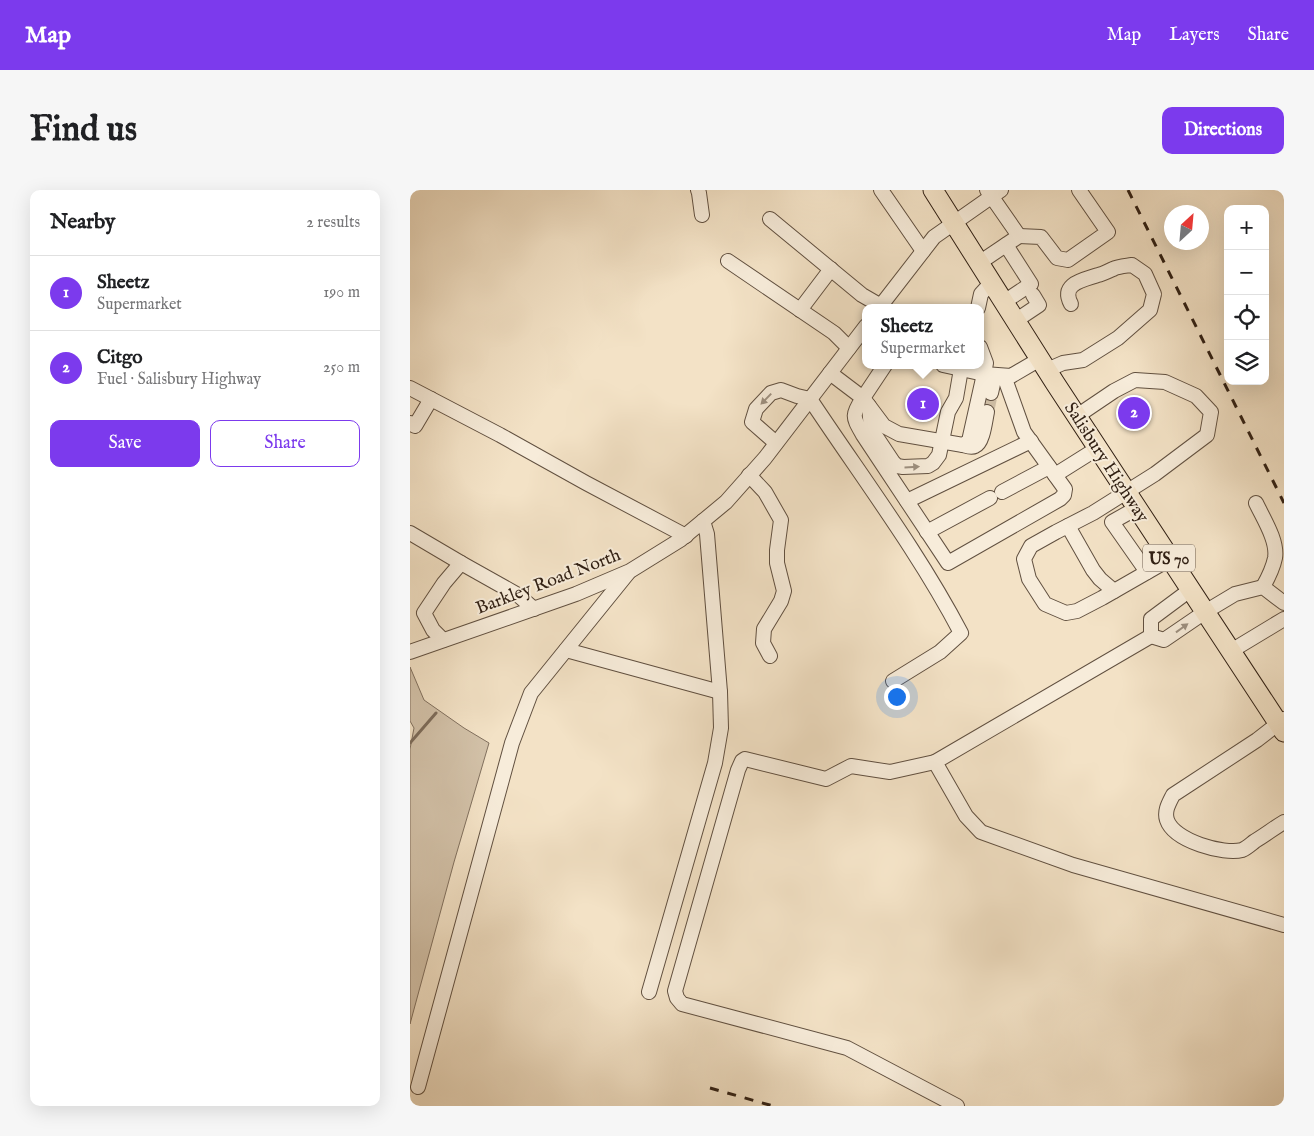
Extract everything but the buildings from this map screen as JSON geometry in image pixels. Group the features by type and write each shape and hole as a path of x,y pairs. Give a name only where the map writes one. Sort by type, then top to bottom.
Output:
{"highway":[{"name":"Salisbury Highway","path":"933,190 1043,364 1190,590 1282,725"}],"street":[{"path":"698,190 700,193 702,215"},
{"path":"881,190 923,251"},
{"path":"979,263 1019,236 1041,237 1057,258 1068,260 1108,232 1079,190"},
{"path":"882,304 934,237 993,192 1019,236"},
{"path":"770,219 876,304"},
{"path":"1004,302 1031,284 1006,245"},
{"path":"728,261 834,333 849,348"},
{"path":"966,369 994,375 1011,376 1043,364 1083,360 1118,338 1150,310 1154,294 1145,274 1132,265 1115,268 1099,275 1076,281 1068,290 1068,298 1071,304"},
{"path":"800,310 830,269"},
{"path":"979,304 981,294 992,282"},
{"path":"1016,321 1039,304 1033,295"},
{"name":"Barkley Road North","path":"413,647 443,640 576,594 630,571 686,536 726,502 776,443 862,331"},
{"path":"883,369 866,402 855,411 855,420 948,563 1064,495 1065,489 1024,432 984,358"},
{"path":"866,402 871,429 893,462 903,467 928,466 934,463 939,455 948,412 956,398 957,369"},
{"path":"830,373 866,402 884,426 899,434 971,447 976,446 980,442 987,412"},
{"path":"991,393 994,375"},
{"path":"963,445 969,441 994,375"},
{"path":"1077,416 1135,380 1165,382 1196,396 1211,412 1207,435 1155,474 1103,507 1032,546 1024,559 1029,579 1045,604 1066,613 1077,611 1170,559"},
{"path":"410,388 686,536"},
{"path":"776,443 752,422 756,409 771,393 782,390 810,399 912,551 961,633 940,652 893,681"},
{"path":"410,423 415,426 431,399"},
{"path":"907,501 1031,441"},
{"path":"927,532 996,495 1052,471 1098,448"},
{"path":"749,475 765,492 782,520 776,562 784,591 781,601 764,629 763,643 770,656"},
{"path":"957,1106 847,1048 682,1004 677,998 675,991 742,761 745,759 826,779 852,766 890,772 935,762 1151,636 1164,640 1235,594 1264,587 1272,571 1276,556 1271,532 1256,503"},
{"path":"1103,507 1148,572"},
{"path":"1112,522 1137,508"},
{"path":"649,992 715,764 721,728 720,692 707,534 703,521"},
{"path":"1068,526 1093,570 1114,591"},
{"path":"410,533 518,595 534,609"},
{"path":"443,640 433,630 424,613 461,563"},
{"path":"418,1087 512,743 531,693 630,571"},
{"path":"1264,587 1284,603"},
{"path":"1151,636 1151,619 1190,590"},
{"path":"1231,652 1284,619"},
{"path":"566,650 720,692"},
{"path":"1282,725 1173,795 1167,807 1167,814 1168,821 1174,831 1186,839 1204,846 1228,851 1243,850 1284,822"},
{"path":"935,762 966,816 981,832 1072,864 1284,925"}],"shaded area":[{"path":"410,667 424,700 489,743 410,1024 410,749 414,728 410,721"}],"waterway":[{"path":"410,743 436,713"}],"tunnel":[{"path":"987,412 991,393"}],"railway":[{"path":"1128,190 1284,503"},
{"path":"710,1088 773,1106"}],"place":[{"name":"Sheetz","path":"923,404"},
{"name":"Citgo","path":"1134,413"}]}
